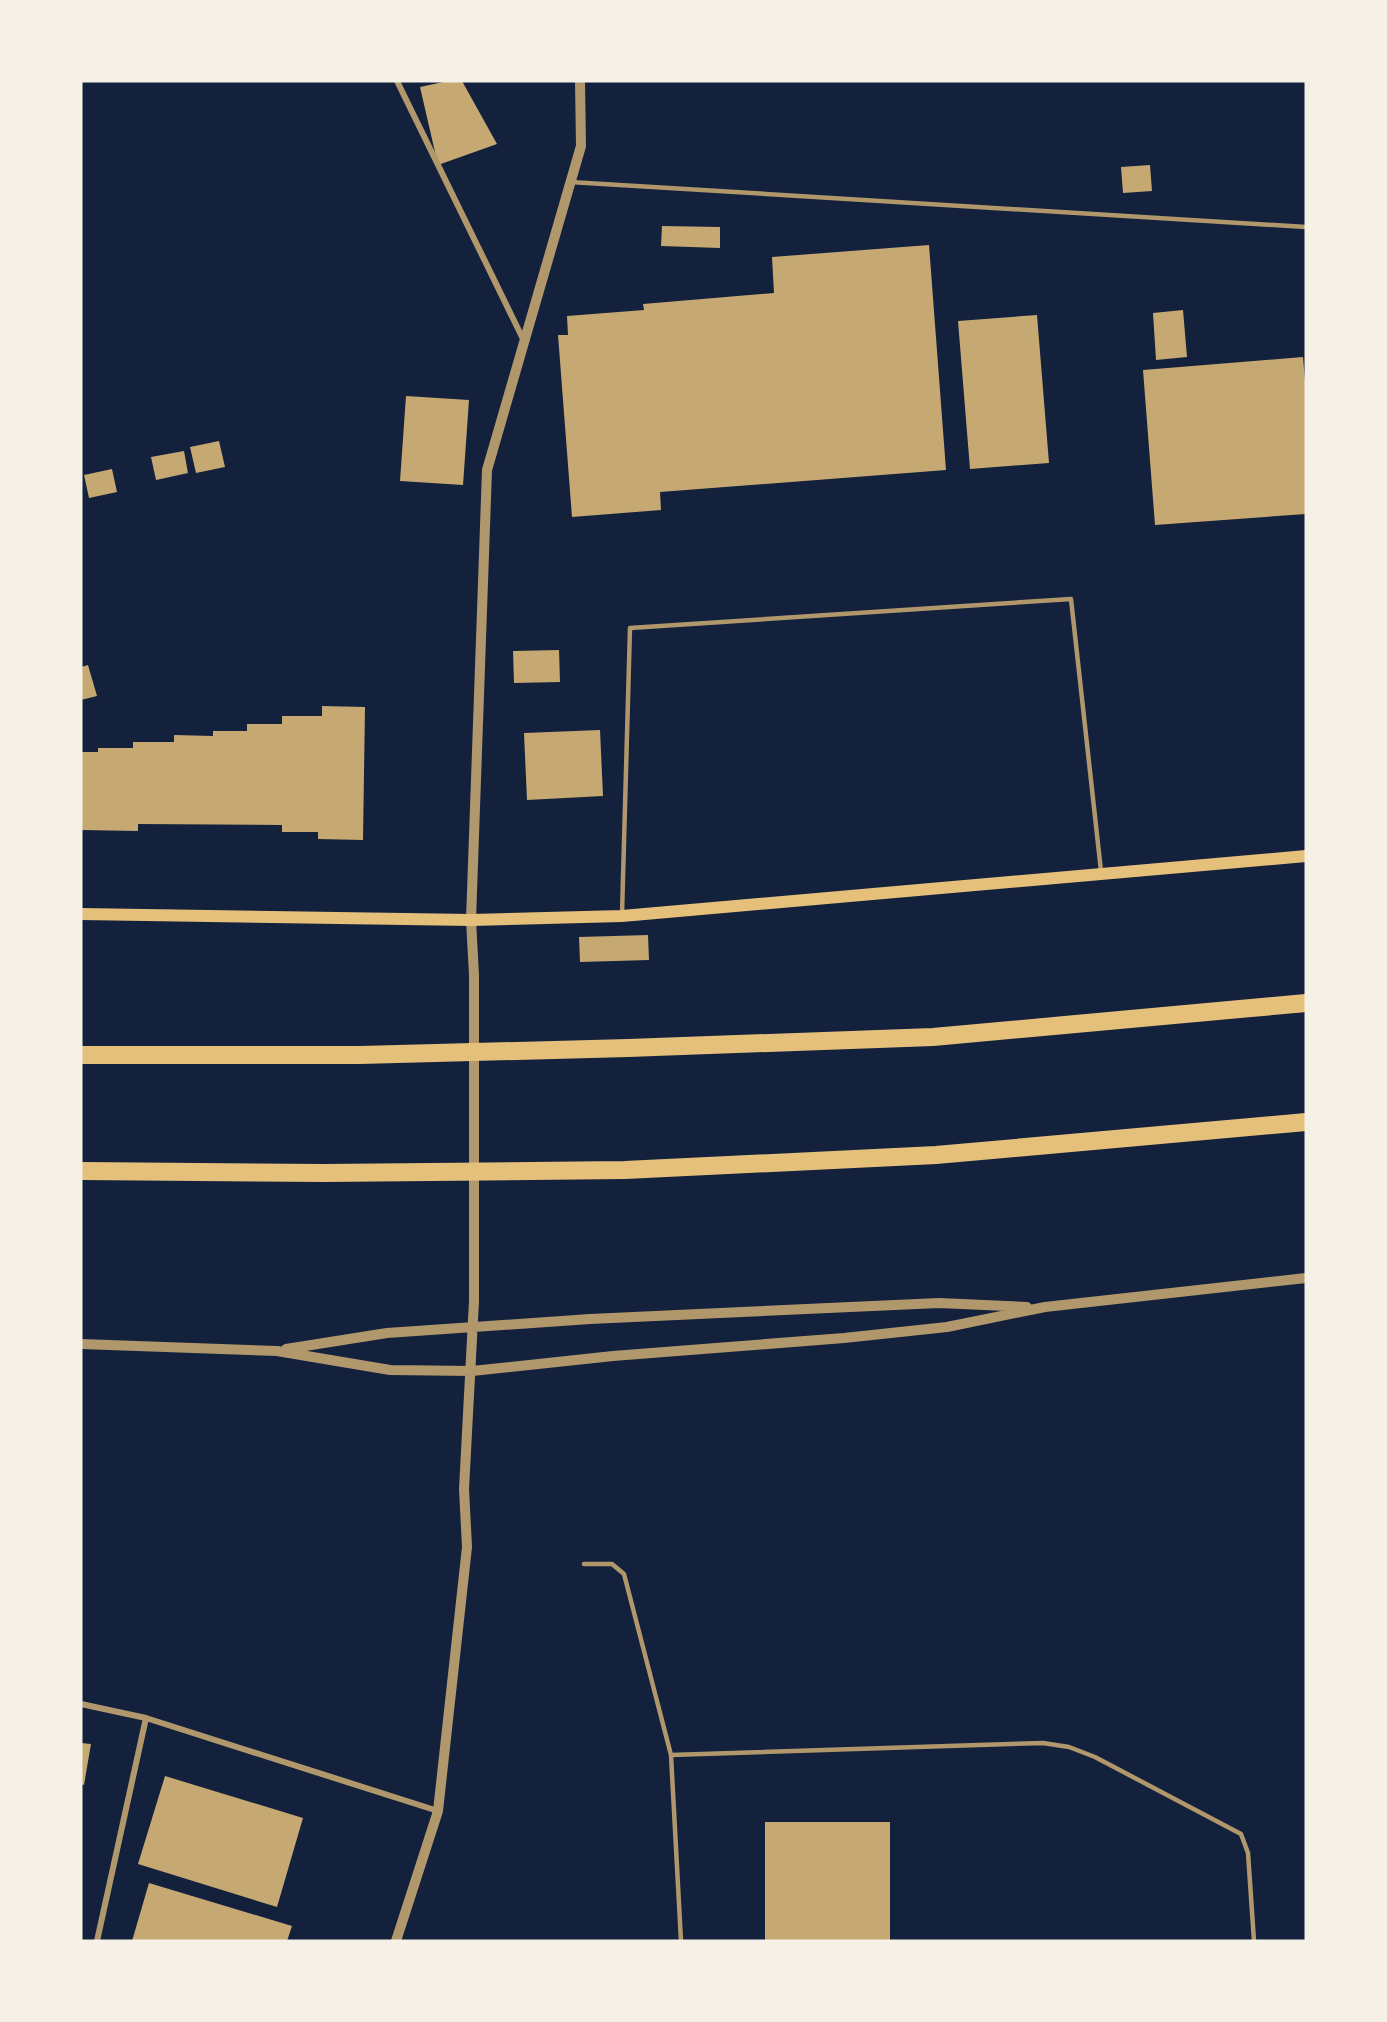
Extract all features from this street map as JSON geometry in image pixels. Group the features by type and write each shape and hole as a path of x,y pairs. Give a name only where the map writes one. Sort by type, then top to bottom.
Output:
{"highway":[{"path":"81,1055 360,1055 933,1037 1306,1004"},
{"path":"81,1171 324,1173 625,1170 936,1155 1306,1122"}],"main road":[{"path":"81,914 471,920 622,916 1306,856"}],"street":[{"path":"397,81 524,341"},
{"path":"396,1941 438,1810 467,1547 464,1489 473,1328 474,975 471,920 487,470 581,146 580,81"},
{"path":"81,1344 277,1351 390,1370 472,1371 613,1356 844,1338 947,1327 1045,1307 1306,1278"},
{"path":"277,1351 387,1333 590,1319 939,1303 1045,1307"},
{"path":"81,1704 146,1718 438,1810"},
{"path":"97,1941 146,1718"}],"lane":[{"path":"570,182 1306,227"},
{"path":"622,916 630,628 1071,598 1102,874"},
{"path":"585,1564 612,1564 624,1574 672,1755 681,1941"},
{"path":"672,1755 1044,1743 1069,1747 1095,1757 1241,1834 1248,1853 1254,1941"}],"building":[{"path":"448,81 462,81 497,144 438,165 420,87"},
{"path":"1150,165 1152,191 1123,193 1121,167"},
{"path":"662,226 720,227 720,248 661,246"},
{"path":"929,245 946,470 660,492 661,510 572,517 558,335 568,335 567,316 644,310 643,304 774,293 772,257"},
{"path":"1183,310 1187,357 1156,360 1153,313"},
{"path":"1037,315 1049,463 970,469 958,321"},
{"path":"1303,357 1306,393 1306,514 1155,525 1143,370"},
{"path":"406,396 469,400 463,485 400,481"},
{"path":"219,441 225,467 196,473 190,447"},
{"path":"184,451 188,473 156,480 151,457"},
{"path":"112,469 117,492 89,498 84,475"},
{"path":"559,650 560,682 514,683 513,651"},
{"path":"88,665 97,696 81,700 81,667"},
{"path":"322,706 365,707 363,840 318,839 318,832 282,832 282,825 138,824 138,831 81,830 81,752 98,752 98,748 133,748 133,742 174,742 174,735 213,736 213,731 247,731 247,724 282,724 282,716 322,716"},
{"path":"600,730 603,796 527,800 524,733"},
{"path":"648,935 649,960 580,962 579,937"},
{"path":"81,1743 91,1744 84,1785 81,1784"},
{"path":"165,1776 303,1818 277,1907 138,1864"},
{"path":"765,1822 890,1822 890,1941 765,1941"},
{"path":"149,1883 292,1926 287,1941 132,1941"}]}
